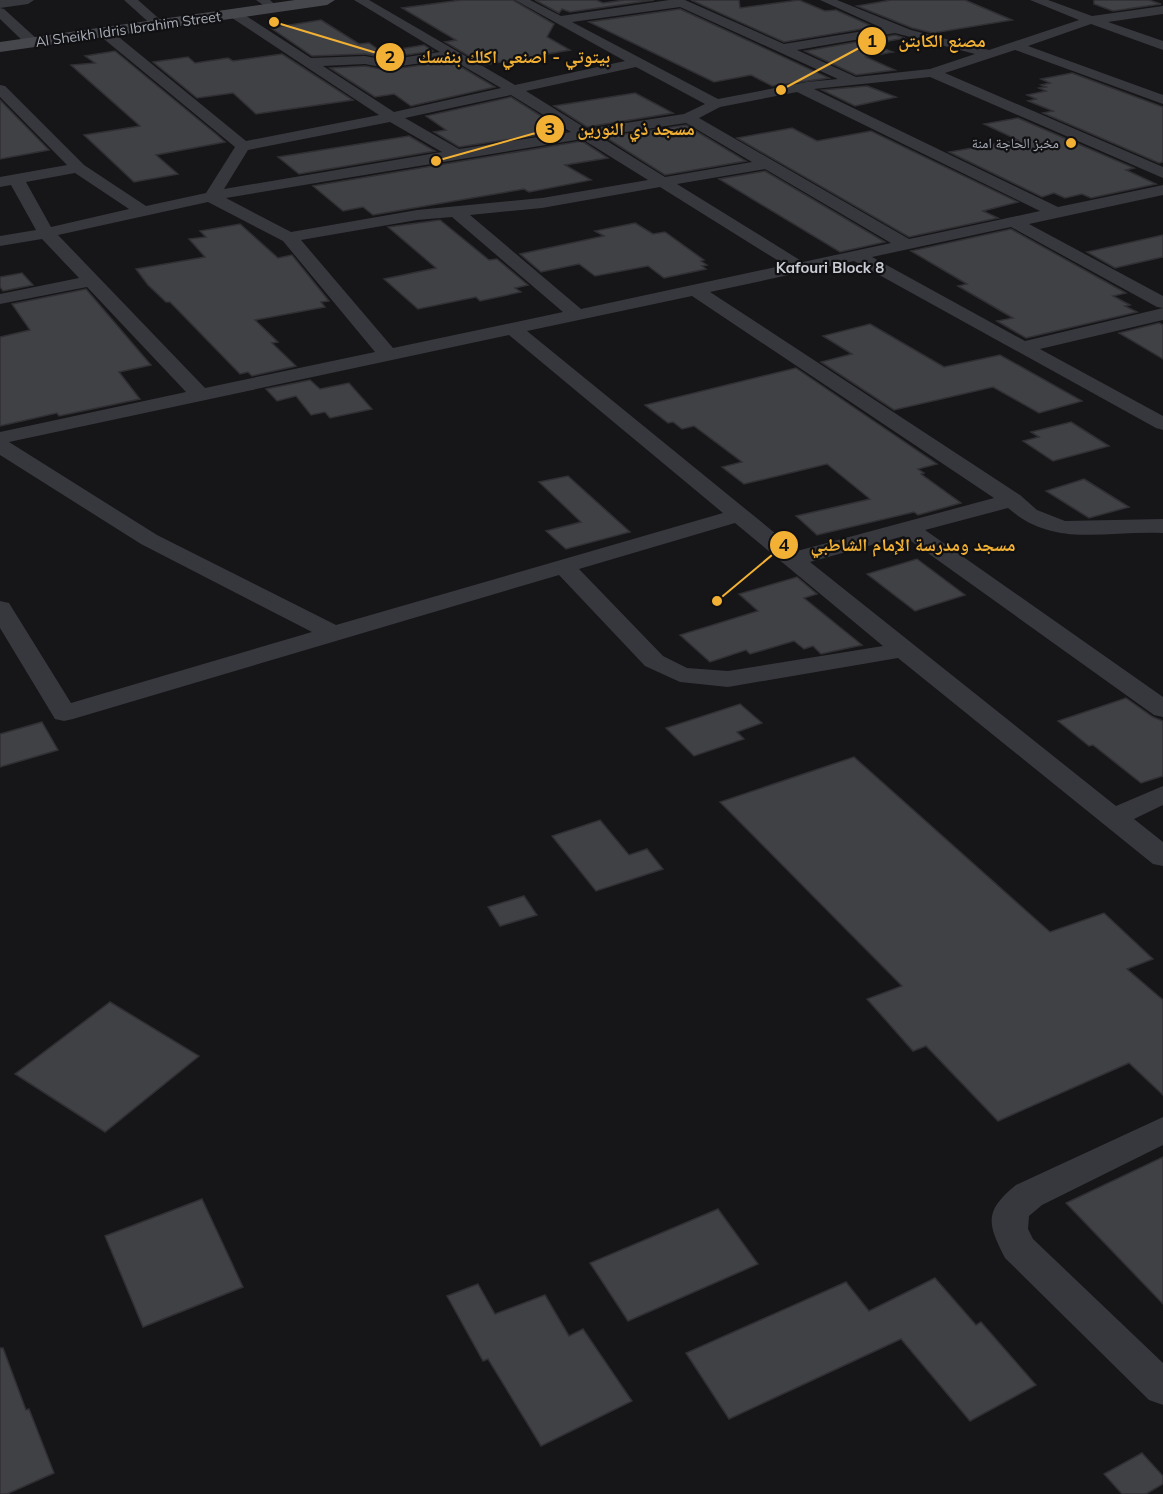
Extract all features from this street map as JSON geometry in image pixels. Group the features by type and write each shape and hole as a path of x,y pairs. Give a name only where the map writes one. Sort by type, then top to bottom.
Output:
{"street":[{"path":"0,4 28,0"},
{"path":"130,0 159,24"},
{"name":"Al Sheikh Idris Ibrahim Street","path":"0,47 234,13 267,4 327,0"},
{"path":"360,0 514,91 801,268"},
{"path":"521,0 716,104"},
{"path":"830,2 857,0"},
{"path":"1036,0 1163,46"},
{"path":"560,20 678,2 857,82"},
{"path":"830,2 896,29 945,45 991,54"},
{"path":"0,241 47,234 211,197 688,118 716,104 800,88 932,73 1092,20 1163,10"},
{"path":"0,12 32,42"},
{"path":"234,13 392,117 458,155"},
{"path":"780,49 896,29"},
{"path":"104,32 243,146"},
{"path":"1016,46 1163,100"},
{"path":"309,62 365,60 386,64 451,55"},
{"path":"211,197 243,146 392,117 638,62"},
{"path":"932,73 1163,173"},
{"path":"800,88 1056,213"},
{"path":"0,89 78,168 144,212"},
{"path":"688,118 907,245"},
{"path":"289,237 417,215 542,203 766,164"},
{"path":"78,168 8,180 47,234 200,395"},
{"path":"0,438 1056,213 1158,195"},
{"path":"211,197 289,237 388,355"},
{"path":"455,211 577,315"},
{"path":"1014,222 1163,303"},
{"path":"857,256 1163,424"},
{"path":"0,299 90,281"},
{"path":"695,290 1012,500 1023,512 1071,530 1163,526"},
{"path":"1023,347 1163,314"},
{"path":"513,329 903,650 1163,857"},
{"path":"0,446 45,472 124,524 244,590 332,633"},
{"path":"793,559 1012,500"},
{"path":"1111,528 1163,506"},
{"path":"0,608 64,713 740,515"},
{"path":"907,528 1163,709"},
{"path":"563,566 654,661 680,674 728,679 903,650"},
{"path":"1114,818 1163,794"},
{"path":"1163,1130 1029,1195 1011,1210 1010,1229 1018,1248 1163,1388"}],"building":[{"path":"461,0 513,0 554,24 547,37 570,50 484,65 445,42 456,40 402,8"},
{"path":"535,0 596,0 603,3 654,0 570,12 562,9 559,13"},
{"path":"691,0 739,0 740,8 799,0 825,11 836,10 874,27 784,42"},
{"path":"891,0 965,0 1012,20 933,33 912,28 857,6"},
{"path":"1094,0 1149,0 1161,4 1113,11 1094,4"},
{"path":"680,9 829,78 772,86 751,75 714,82 589,22"},
{"path":"321,20 359,44 369,43 382,52 424,45 433,51 386,58 365,54 312,56 271,28"},
{"path":"895,35 905,38 872,44 893,52 866,57 895,70 856,75 805,51"},
{"path":"115,51 225,142 156,155 178,174 134,182 84,135 140,126 71,65 95,63 85,56"},
{"path":"282,54 353,100 256,114 233,93 197,98 153,62 188,57 195,63 228,58 233,61"},
{"path":"451,61 495,87 411,106 394,94 375,97 330,68 365,66 386,70"},
{"path":"1072,73 1163,107 1163,162 1159,163 1043,113 1053,111 1028,101 1036,99 1027,95 1046,91 1039,88 1046,87 1041,85 1050,83 1041,79"},
{"path":"867,86 896,97 855,106 822,90"},
{"path":"635,93 673,113 587,127 554,106"},
{"path":"511,97 565,131 459,147 434,132 446,130 426,116"},
{"path":"0,100 49,150 0,159"},
{"path":"1018,118 1134,168 1126,170 1156,184 1091,198 1082,194 1065,198 1054,193 1042,197 949,152 1018,140 984,124"},
{"path":"686,125 746,161 665,175 605,137"},
{"path":"792,128 817,141 871,131 1018,202 983,211 998,218 909,237 737,138"},
{"path":"409,136 435,151 299,174 278,157"},
{"path":"582,141 608,158 565,165 591,180 529,192 524,189 373,215 363,207 343,211 313,186"},
{"path":"765,171 885,242 840,252 719,179"},
{"path":"440,220 489,260 497,259 528,285 515,288 521,292 480,301 476,297 418,309 384,279 436,268 388,227"},
{"path":"635,223 653,234 665,232 704,260 701,261 707,265 702,266 706,269 664,278 648,266 595,276 579,264 541,272 520,254 604,236 595,231"},
{"path":"240,224 278,258 292,255 329,301 321,302 325,307 255,320 278,342 272,343 296,366 252,376 248,372 240,374 170,302 166,302 148,285 136,269 205,257 189,239 206,237 200,231"},
{"path":"1011,229 1126,293 1113,296 1130,305 1125,306 1137,312 1026,338 997,321 1013,318 958,286 967,284 911,251"},
{"path":"1163,235 1163,257 1115,268 1087,252"},
{"path":"22,273 33,285 3,291 0,287 0,277"},
{"path":"86,289 151,365 119,372 140,399 59,416 57,413 0,426 0,337 30,330 12,304"},
{"path":"1159,323 1163,325 1163,359 1119,333"},
{"path":"870,324 944,367 1000,355 1082,401 1039,413 993,387 894,410 821,362 852,354 823,336"},
{"path":"796,368 937,464 918,469 924,473 921,474 961,503 918,515 914,512 817,535 796,516 870,499 827,464 744,484 722,467 742,462 694,426 682,429 673,422 668,423 645,405"},
{"path":"310,380 320,389 349,383 372,409 330,418 325,412 311,415 296,396 277,401 266,389"},
{"path":"1071,422 1109,446 1053,461 1023,441 1039,437 1031,432"},
{"path":"568,476 630,532 566,549 546,531 581,522 539,482"},
{"path":"1084,479 1129,507 1089,518 1046,491"},
{"path":"917,559 965,595 915,611 867,574"},
{"path":"797,577 817,594 804,598 862,645 821,654 813,646 804,649 794,641 750,654 746,650 710,662 680,635 758,611 739,594"},
{"path":"1126,698 1153,717 1163,721 1163,776 1141,783 1058,721"},
{"path":"740,704 762,723 737,732 744,739 694,756 666,728"},
{"path":"42,722 58,750 0,767 0,734"},
{"path":"854,757 1050,932 1104,913 1153,959 1127,969 1163,1000 1163,1095 1129,1063 998,1121 926,1046 913,1051 867,999 902,986 720,802"},
{"path":"600,820 629,855 647,849 663,869 596,891 552,836"},
{"path":"524,896 537,915 500,926 488,907"},
{"path":"110,1002 199,1056 105,1132 15,1074"},
{"path":"1163,1157 1163,1304 1066,1203"},
{"path":"202,1199 243,1287 143,1327 105,1236"},
{"path":"718,1209 758,1264 628,1321 590,1263"},
{"path":"935,1278 976,1325 981,1322 1036,1385 970,1421 901,1339 729,1419 686,1353 846,1282 869,1311"},
{"path":"478,1284 495,1314 545,1295 569,1336 583,1329 632,1401 541,1446 488,1359 483,1361 447,1296"},
{"path":"0,1348 3,1348 26,1410 29,1409 54,1473 7,1494 0,1494"},
{"path":"1142,1453 1163,1476 1163,1484 1146,1494 1122,1494 1104,1474"}],"place":[{"name":"بيتوتي - اصنعي اكلك بنفسك","path":"274,22"},
{"name":"مصنع الكابتن","path":"781,90"},
{"name":"مخبز الحاجة امنة","path":"1071,143"},
{"name":"مسجد ذي النورين","path":"436,161"},
{"name":"مسجد ومدرسة الإمام الشاطبي","path":"717,601"}],"district":[{"name":"Kafouri Block 8","path":"830,267"}]}
